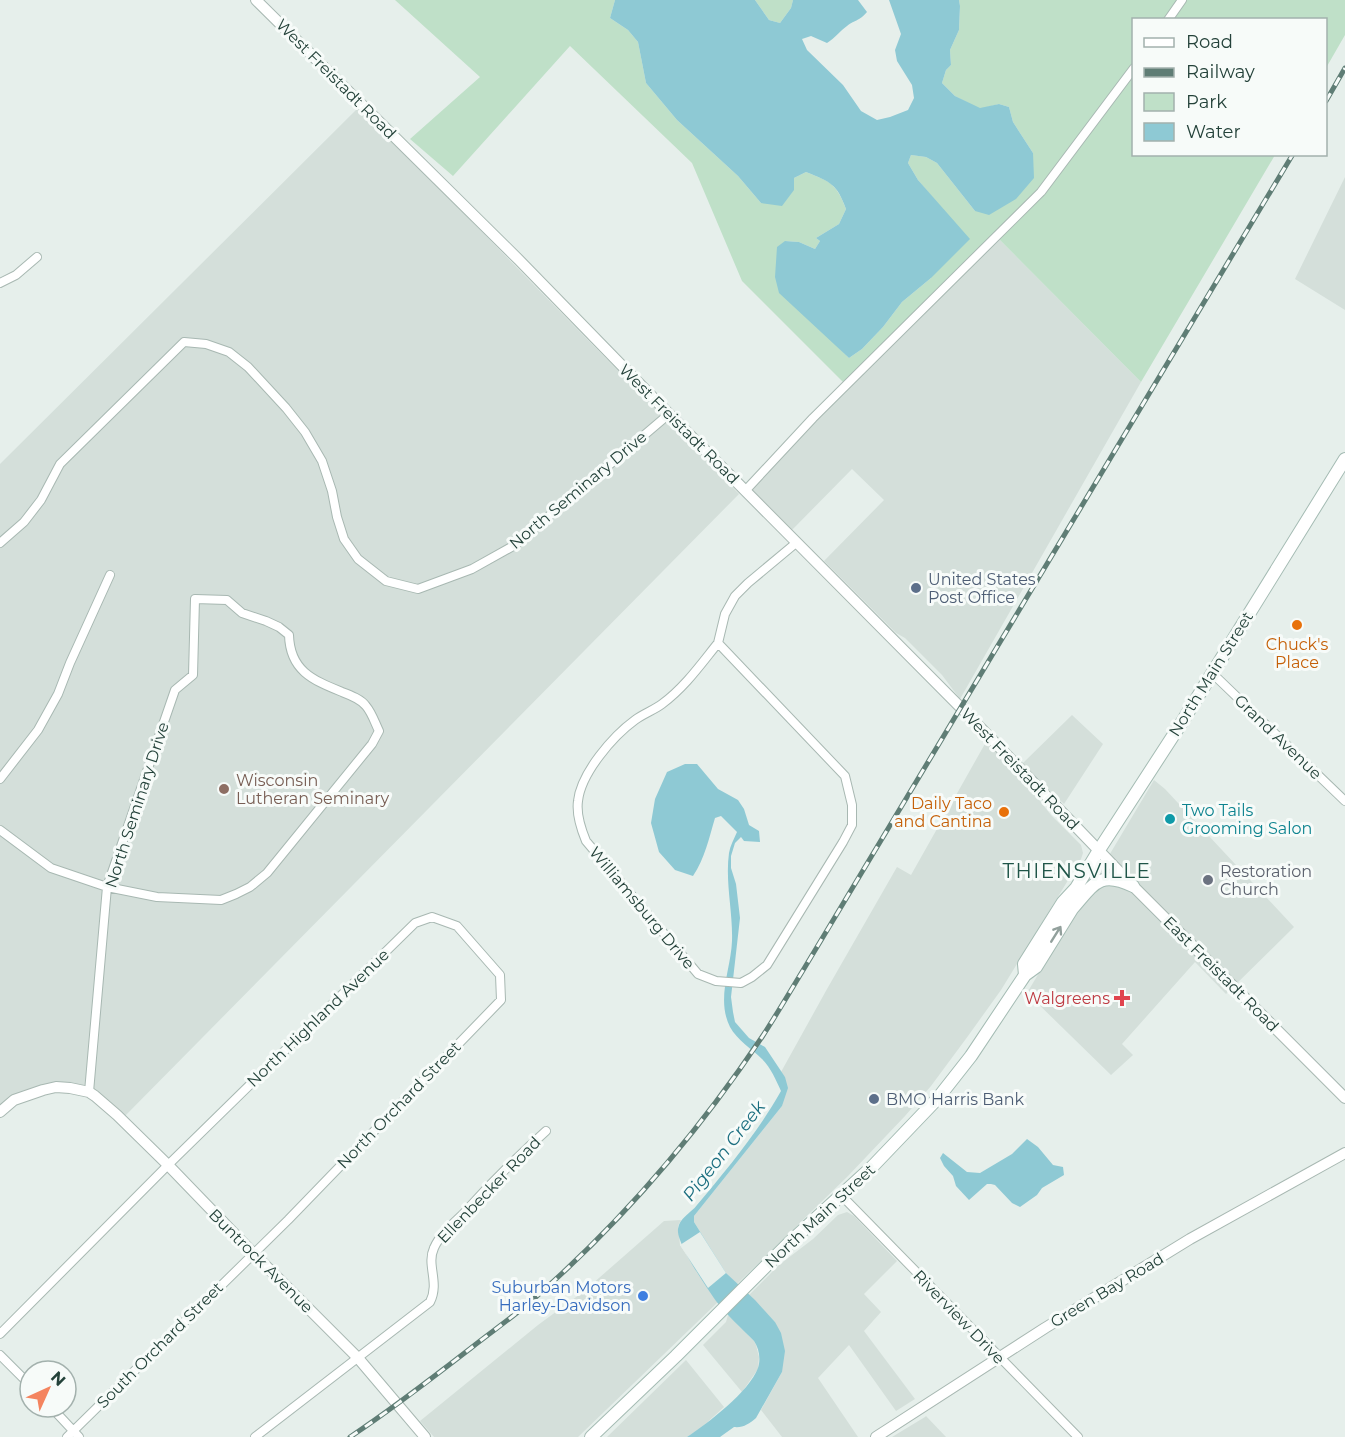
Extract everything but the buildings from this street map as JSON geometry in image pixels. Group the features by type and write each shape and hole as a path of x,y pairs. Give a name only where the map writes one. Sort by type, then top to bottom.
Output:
{"main road":[{"name":"North Main Street","path":"1025,975 1024,964 1063,902 1077,888 1345,459"},
{"path":"1072,909 1099,881 1113,879 1134,886"},
{"name":"North Main Street","path":"591,1437 789,1243 872,1167 938,1098 971,1056 1025,975 1036,967 1072,909 1077,888"}],"street":[{"name":"West Freistadt Road","path":"256,0 519,260 1099,850"},
{"path":"1169,18 1182,0"},
{"path":"745,491 813,418 1041,192 1132,71"},
{"path":"0,283 16,274 37,257"},
{"name":"North Seminary Drive","path":"0,543 24,522 41,500 60,464 184,342 206,344 229,352 248,367 305,432 322,461 344,539 358,560 386,581 418,589 472,569 515,545 669,414"},
{"name":"Williamsburg Drive","path":"718,643 845,776 852,805 852,825 843,842 767,965 741,983 716,981 698,974 586,841 580,826 578,801 585,778 603,750 618,733 662,704 688,681 718,643 725,614 735,596 796,543"},
{"path":"0,779 38,730 58,694 110,575"},
{"name":"North Seminary Drive","path":"89,1092 107,887 175,690 193,675 195,599 227,600 242,613 279,627 289,635 289,649 303,672 366,704 379,731 372,744 267,873 250,887 221,900 157,897 107,887"},
{"name":"Grand Avenue","path":"1212,673 1345,801"},
{"path":"0,830 51,868 107,887"},
{"name":"East Freistadt Road","path":"1099,850 1345,1098"},
{"name":"North Highland Avenue","path":"0,1334 168,1165 415,923 432,917 456,926 477,947"},
{"name":"North Orchard Street","path":"253,1253 288,1220 501,1000 500,975 477,947"},
{"path":"0,1112 14,1100 43,1090 70,1088 89,1092"},
{"name":"Buntrock Avenue","path":"89,1092 168,1165 358,1358 425,1437"},
{"name":"Ellenbecker Road","path":"255,1437 430,1302 434,1294 432,1255 438,1240 496,1178 546,1131"},
{"name":"Green Bay Road","path":"876,1437 1045,1328 1190,1239 1345,1154"},
{"name":"Riverview Drive","path":"842,1196 1078,1437"},
{"name":"South Orchard Street","path":"67,1437 76,1433 253,1253"},
{"path":"0,1355 18,1373"},
{"path":"63,1419 76,1433"}],"shaded area":[{"name":"Wisconsin Lutheran Seminary","path":"358,108 739,494 125,1116 96,1091 48,1084 23,1091 0,1106 0,464"},
{"path":"1345,177 1345,310 1295,279"},
{"path":"996,236 1141,382 960,699 942,675 824,561 884,500 852,469 792,530 748,486"},
{"path":"1072,715 1103,744 1064,804 1022,764"},
{"path":"986,742 1081,845 1083,853 1081,859 1001,990 931,1086 848,1176 737,1284 726,1273 694,1222 694,1216 782,1106 785,1077 781,1072 827,989 897,867 911,875"},
{"path":"1154,780 1294,927 1226,994 1195,962 1122,1044 1133,1055 1111,1075 1027,993"},
{"path":"847,1212 854,1216 897,1261 864,1294 881,1312 864,1331 915,1399 896,1411 849,1345 818,1378 858,1437 782,1437 761,1410 782,1372 775,1322 749,1295 779,1265 813,1239 838,1215"},
{"path":"681,1220 678,1226 680,1245 718,1302 578,1437 434,1437 420,1421 538,1325 583,1292 664,1221"},
{"path":"728,1315 754,1341 759,1357 758,1369 742,1392 703,1345 726,1322"},
{"path":"686,1360 724,1407 701,1428 687,1437 607,1437"},
{"path":"925,1417 946,1437 892,1437"}],"green space":[{"path":"395,0 615,0 610,18 628,30 638,42 646,83 677,120 738,176 761,203 794,178 806,172 827,181 836,189 846,209 839,224 816,238 820,241 815,249 799,242 785,241 837,346 849,358 862,349 883,327 902,302 931,278 939,205 918,180 908,163 911,155 926,157 937,163 975,211 1033,153 1013,122 1009,107 999,104 980,109 955,96 942,83 946,70 951,65 950,50 959,30 959,0 1345,0 1345,35 1327,66 1327,18 1132,18 1132,156 1274,156 1141,382 996,236 846,385 742,281 692,163 570,46 453,176 410,139 480,77"},
{"path":"755,0 793,0 791,8 780,23 769,20"}],"water":[{"path":"615,0 755,0 769,20 780,23 791,8 793,0 858,0 867,12 830,41 827,43 811,36 802,39 807,50 843,85 861,111 877,120 908,110 914,98 912,85 897,61 895,50 901,34 889,0 959,0 959,30 950,50 951,65 946,70 942,83 955,96 980,108 999,104 1009,107 1013,122 1033,153 1034,178 1016,199 989,215 975,211 937,163 926,157 911,155 908,163 918,180 970,239 931,278 902,302 883,327 862,349 849,358 779,293 775,277 777,247 785,241 799,242 815,249 820,241 816,238 839,224 846,209 836,189 806,172 794,178 794,190 782,206 761,203 738,176 677,120 646,83 638,42 628,30 610,18"},
{"path":"685,764 697,764 718,789 738,800 744,809 749,825 759,831 760,842 744,841 741,837 735,843 731,856 740,918 731,997 735,1022 749,1038 765,1047 785,1077 788,1088 782,1106 694,1216 694,1222 726,1273 775,1322 781,1333 785,1351 782,1372 756,1418 746,1425 734,1427 720,1437 687,1437 716,1415 746,1387 758,1368 759,1354 754,1341 720,1306 706,1286 687,1255 678,1229 683,1219 742,1150 781,1091 768,1066 730,1027 724,1006 732,941 728,864 730,850 737,832 721,816 715,818 704,855 693,876 675,870 659,852 651,823 655,799 667,772"},
{"path":"1027,1139 1038,1147 1053,1165 1063,1167 1064,1175 1042,1188 1037,1195 1020,1207 1012,1203 995,1185 991,1184 987,1184 969,1200 956,1186 953,1176 940,1158 943,1153 967,1172 980,1173 1012,1154"}],"pier":[{"path":"700,1232 726,1273 708,1288 680,1245"}],"railway":[{"path":"1327,99 1345,68"},
{"path":"350,1437 411,1394 529,1303 562,1274 654,1178 711,1109 784,1002 1292,156"}],"place":[{"name":"United States Post Office","path":"916,588"},
{"name":"Chuck's Place","path":"1297,625"},
{"name":"Wisconsin Lutheran Seminary","path":"224,789"},
{"name":"Daily Taco and Cantina","path":"1004,812"},
{"name":"Two Tails Grooming Salon","path":"1170,819"},
{"name":"Restoration Church","path":"1208,880"},
{"name":"Walgreens","path":"1122,998"},
{"name":"BMO Harris Bank","path":"874,1099"},
{"name":"Suburban Motors Harley-Davidson","path":"643,1296"}],"district":[{"name":"THIENSVILLE","path":"1077,871"}],"water label":[{"name":"Pigeon Creek","path":"724,1151"}]}
